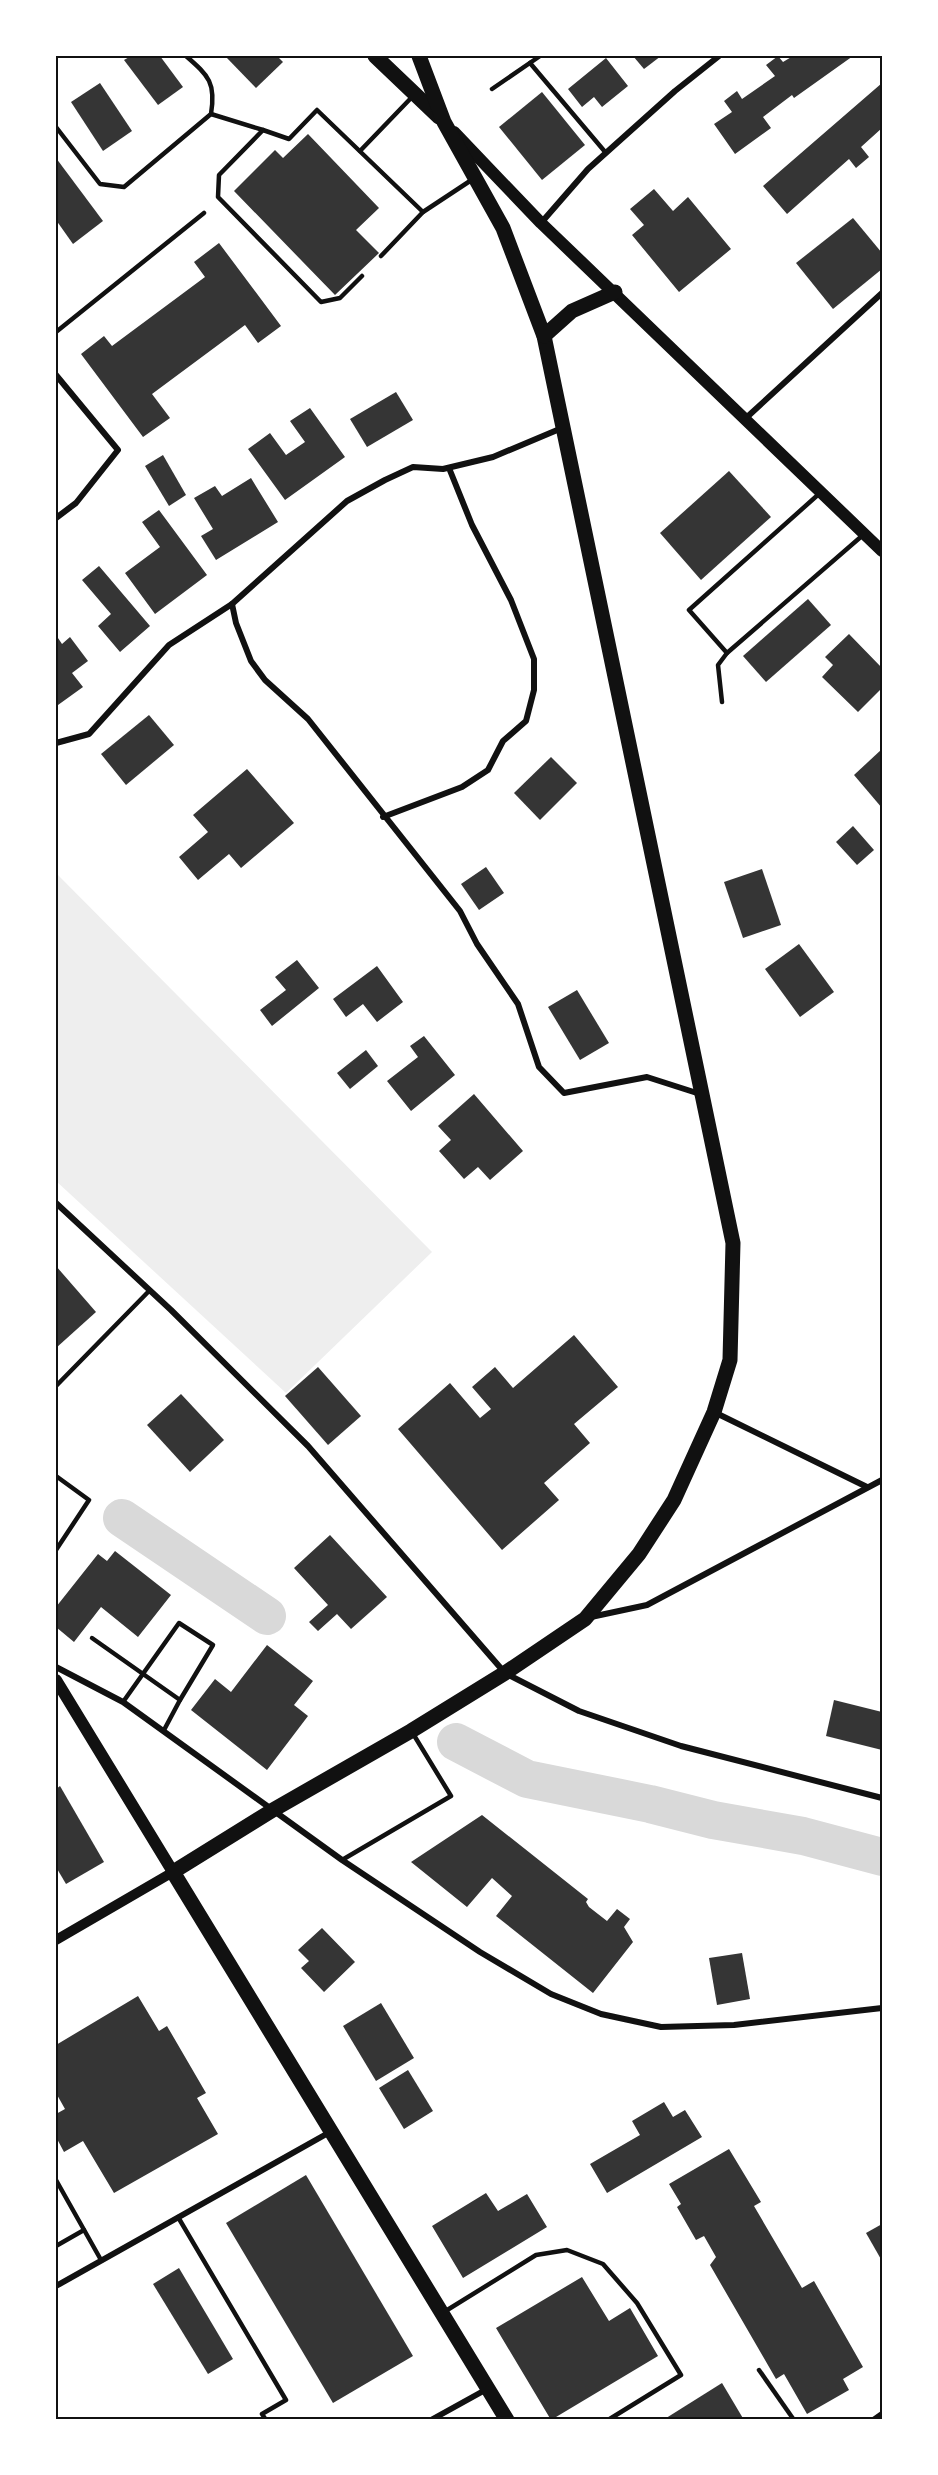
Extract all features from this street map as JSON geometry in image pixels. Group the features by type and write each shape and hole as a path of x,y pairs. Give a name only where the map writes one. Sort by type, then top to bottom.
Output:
{"main road":[{"path":"375,56 444,122 541,223 882,551"},
{"path":"173,1872 273,1810 411,1731 505,1673 585,1619 639,1554 674,1500 714,1412 730,1360 733,1243 700,1095 544,336 503,228 444,122 419,56"},
{"path":"544,336 572,311 615,292"},
{"path":"56,1680 507,2420"}],"street":[{"path":"541,223 588,169 675,91 719,56"},
{"path":"746,418 882,293"},
{"path":"56,375 118,450 76,503 56,518"},
{"path":"56,743 89,734 169,645 232,604 347,501 413,467 449,468 494,457 562,428"},
{"path":"383,817 462,788 488,770 503,741 526,721 534,690 534,659 511,600 472,525 449,468"},
{"path":"232,604 236,623 250,661 265,680 308,719 383,817 460,911 477,944 518,1004 539,1067 564,1093 646,1077 700,1095"},
{"path":"56,1203 150,1290 308,1446 505,1673 579,1711 681,1746 882,1798"},
{"path":"714,1412 867,1487"},
{"path":"585,1619 647,1605 882,1480"},
{"path":"56,1667 123,1702 342,1860 480,1952 551,1994 601,2014 661,2027 734,2025 882,2008"},
{"path":"56,1940 173,1872"},
{"path":"56,2286 330,2132"},
{"path":"431,2420 488,2388"}],"lane":[{"path":"56,127 100,184 124,187 212,114 214,93 203,71 186,56"},
{"path":"492,88 540,56"},
{"path":"530,63 606,153"},
{"path":"360,151 415,94"},
{"path":"212,114 290,139 317,110 423,212"},
{"path":"263,130 219,175 218,196 321,302 340,298 362,276"},
{"path":"381,256 423,212 475,177"},
{"path":"56,332 204,213"},
{"path":"727,653 689,610 822,491"},
{"path":"722,702 718,664 727,653 865,534"},
{"path":"56,1386 150,1290"},
{"path":"56,1476 89,1500 56,1550"},
{"path":"123,1702 179,1623 213,1645 164,1730"},
{"path":"92,1638 180,1700"},
{"path":"342,1860 451,1796 411,1731"},
{"path":"56,2180 101,2260"},
{"path":"178,2217 286,2400 262,2414 266,2420"},
{"path":"56,2246 84,2230"},
{"path":"442,2314 536,2255 567,2250 603,2264 637,2302 681,2375 608,2420"},
{"path":"759,2370 794,2420"},
{"path":"872,2420 882,2413"}],"shaded area":[{"path":"56,873 432,1252 286,1393 56,1181"}],"building":[{"path":"131,56 160,56 183,87 158,105 124,60"},
{"path":"225,56 277,56 283,62 256,88"},
{"path":"633,56 661,56 644,69"},
{"path":"778,56 783,62 793,56 853,56 794,98 792,95 763,117 771,128 735,154 714,124 732,112 724,101 737,91 742,99 775,76 766,65"},
{"path":"606,58 628,86 602,107 594,97 582,107 568,89"},
{"path":"100,83 132,131 103,151 71,102"},
{"path":"882,83 882,128 861,147 869,157 856,168 849,159 787,214 763,186"},
{"path":"542,92 585,145 542,180 499,127"},
{"path":"308,134 379,208 356,230 379,253 335,295 234,191 275,150 283,158"},
{"path":"56,158 103,221 73,244 56,220"},
{"path":"654,189 673,211 688,197 731,249 679,292 632,235 644,225 630,209"},
{"path":"853,218 882,253 882,269 833,309 796,263"},
{"path":"219,243 281,326 258,343 245,325 152,394 170,418 143,437 81,354 104,336 112,346 205,277 194,262"},
{"path":"396,392 413,420 367,447 350,419"},
{"path":"310,408 345,457 285,500 248,449 270,433 286,455 305,442 290,421"},
{"path":"163,455 186,495 169,506 145,466"},
{"path":"729,471 771,517 701,580 660,533"},
{"path":"251,478 278,522 216,560 201,536 213,529 194,498 215,486 222,496"},
{"path":"159,510 207,575 155,614 125,573 160,547 142,522"},
{"path":"99,566 150,626 120,652 98,626 111,614 82,580"},
{"path":"808,599 831,625 766,682 743,656"},
{"path":"849,634 882,668 882,688 858,712 822,677 833,665 825,657"},
{"path":"56,635 62,644 70,637 88,661 72,673 83,687 58,705 56,702"},
{"path":"149,715 174,745 126,785 101,754"},
{"path":"882,749 882,808 854,775"},
{"path":"551,757 577,783 540,820 514,793"},
{"path":"247,769 294,823 241,868 229,854 198,880 179,857 208,832 193,815"},
{"path":"853,826 874,850 857,865 836,842"},
{"path":"486,867 504,893 479,910 461,884"},
{"path":"762,869 781,925 743,938 724,882"},
{"path":"799,944 834,992 800,1017 765,969"},
{"path":"297,960 319,988 272,1026 260,1010 286,990 275,977"},
{"path":"377,966 403,1002 377,1022 363,1004 346,1017 333,999"},
{"path":"577,990 609,1043 580,1060 548,1007"},
{"path":"424,1036 455,1075 411,1111 387,1081 418,1057 410,1046"},
{"path":"366,1050 378,1066 350,1089 337,1073"},
{"path":"474,1094 523,1151 490,1180 478,1167 464,1179 439,1151 451,1140 438,1126"},
{"path":"56,1266 96,1312 56,1348"},
{"path":"574,1335 618,1387 574,1424 590,1443 544,1483 559,1500 502,1550 398,1429 450,1383 480,1418 491,1409 472,1387 495,1367 513,1388"},
{"path":"318,1367 361,1416 328,1445 285,1396"},
{"path":"181,1394 224,1440 190,1472 147,1425"},
{"path":"330,1535 387,1597 351,1629 337,1614 318,1631 309,1622 328,1605 294,1568"},
{"path":"115,1551 171,1595 138,1637 101,1607 74,1642 56,1627 56,1607 98,1554 107,1561"},
{"path":"267,1645 313,1681 294,1705 308,1716 267,1770 191,1710 215,1679 231,1692"},
{"path":"834,1700 882,1712 882,1750 826,1736"},
{"path":"60,1786 104,1862 66,1884 56,1867 56,1789"},
{"path":"482,1815 588,1899 586,1902 589,1907 607,1921 617,1909 630,1919 624,1927 633,1942 593,1993 496,1916 512,1896 492,1878 467,1907 411,1862"},
{"path":"322,1928 355,1962 324,1992 301,1968 309,1961 298,1950"},
{"path":"742,1953 750,1999 717,2005 709,1958"},
{"path":"138,1996 159,2031 167,2026 206,2093 197,2098 218,2134 114,2193 83,2141 64,2152 56,2137 56,2114 65,2109 56,2093 56,2045"},
{"path":"381,2003 414,2058 376,2081 343,2026"},
{"path":"408,2070 433,2111 404,2129 379,2088"},
{"path":"664,2102 673,2117 685,2110 702,2137 607,2193 590,2164 640,2135 632,2121"},
{"path":"729,2149 761,2202 754,2206 802,2288 814,2281 863,2367 843,2379 849,2390 807,2414 784,2374 776,2379 710,2265 716,2257 704,2236 696,2240 677,2207 681,2204 669,2184"},
{"path":"306,2175 413,2356 333,2403 226,2223"},
{"path":"486,2193 498,2211 527,2194 547,2227 463,2278 432,2226"},
{"path":"882,2224 882,2261 866,2233"},
{"path":"179,2268 233,2359 208,2374 153,2284"},
{"path":"582,2277 609,2321 630,2308 658,2356 551,2420 496,2328"},
{"path":"722,2383 744,2420 663,2420"}],"waterway":[{"path":"122,1518 267,1616"},
{"path":"456,1742 527,1779 650,1804 713,1820 803,1836 882,1857"}]}
